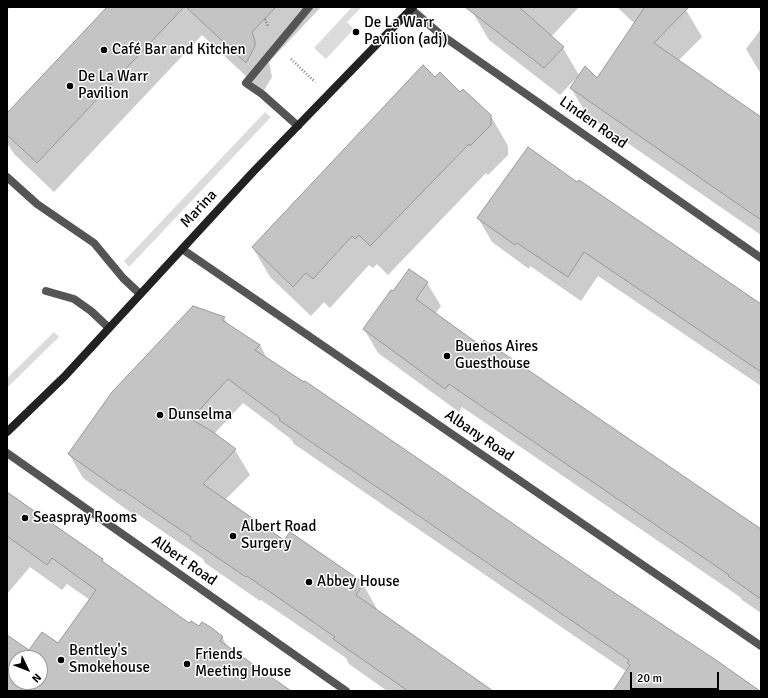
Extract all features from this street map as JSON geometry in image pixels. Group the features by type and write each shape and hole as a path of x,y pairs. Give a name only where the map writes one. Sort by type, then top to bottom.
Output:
{"main road":[{"name":"Marina","path":"7,432 64,377 298,126 412,8"}],"street":[{"path":"298,126 262,94 246,83 309,7"},
{"name":"Linden Road","path":"412,8 440,34 761,258"},
{"path":"7,177 37,204 94,243 123,278 140,294"},
{"name":"Albany Road","path":"182,249 761,646"},
{"path":"46,291 74,298 109,328"},
{"name":"Albert Road","path":"7,453 346,691"}],"path":[{"path":"297,65 309,76"}],"shaded area":[{"path":"352,7 362,7 347,22 354,29 326,59 314,48"},
{"path":"265,112 271,117 129,267 124,261"},
{"path":"54,332 59,337 7,388 7,378"}],"building":[{"name":"De La Warr Pavilion","path":"107,7 184,7 37,163 7,135 7,113"},
{"path":"186,7 276,7 252,32 255,46 246,63"},
{"path":"465,7 519,7 564,47 544,68"},
{"path":"645,7 689,7 654,43 761,117 761,220 570,88 585,66 597,78"},
{"path":"423,65 435,77 440,72 460,92 463,89 491,115 491,125 470,146 469,144 370,246 359,235 355,239 352,236 313,279 306,273 293,287 252,247"},
{"path":"528,147 577,182 579,180 761,304 761,372 584,252 568,277 517,243 515,245 477,218"},
{"path":"409,269 428,282 416,299 480,345 484,340 761,529 761,599 728,576 729,575 449,384 445,389 363,329 391,290 393,291"},
{"path":"193,306 225,317 222,320 260,345 255,350 304,382 305,381 760,691 613,691 630,665 627,663 629,660 279,420 280,418 228,379 191,419 213,432 236,449 203,484 284,540 290,532 364,583 356,595 493,691 408,691 333,639 335,637 68,454 112,392"},
{"path":"7,492 103,559 102,561 189,623 191,621 199,626 202,622 212,628 223,637 220,641 291,691 7,691 7,635 29,650 42,632 58,643 96,590 52,558 47,565 7,536"}],"place":[{"name":"De La Warr Pavilion (adj)","path":"356,32"},
{"name":"Café Bar and Kitchen","path":"104,50"},
{"name":"De La Warr Pavilion","path":"70,86"},
{"name":"Buenos Aires Guesthouse","path":"447,356"},
{"name":"Dunselma","path":"160,415"},
{"name":"Seaspray Rooms","path":"25,518"},
{"name":"Albert Road Surgery","path":"233,536"},
{"name":"Abbey House","path":"309,582"},
{"name":"Bentley's Smokehouse","path":"61,660"},
{"name":"Friends Meeting House","path":"187,664"}]}
